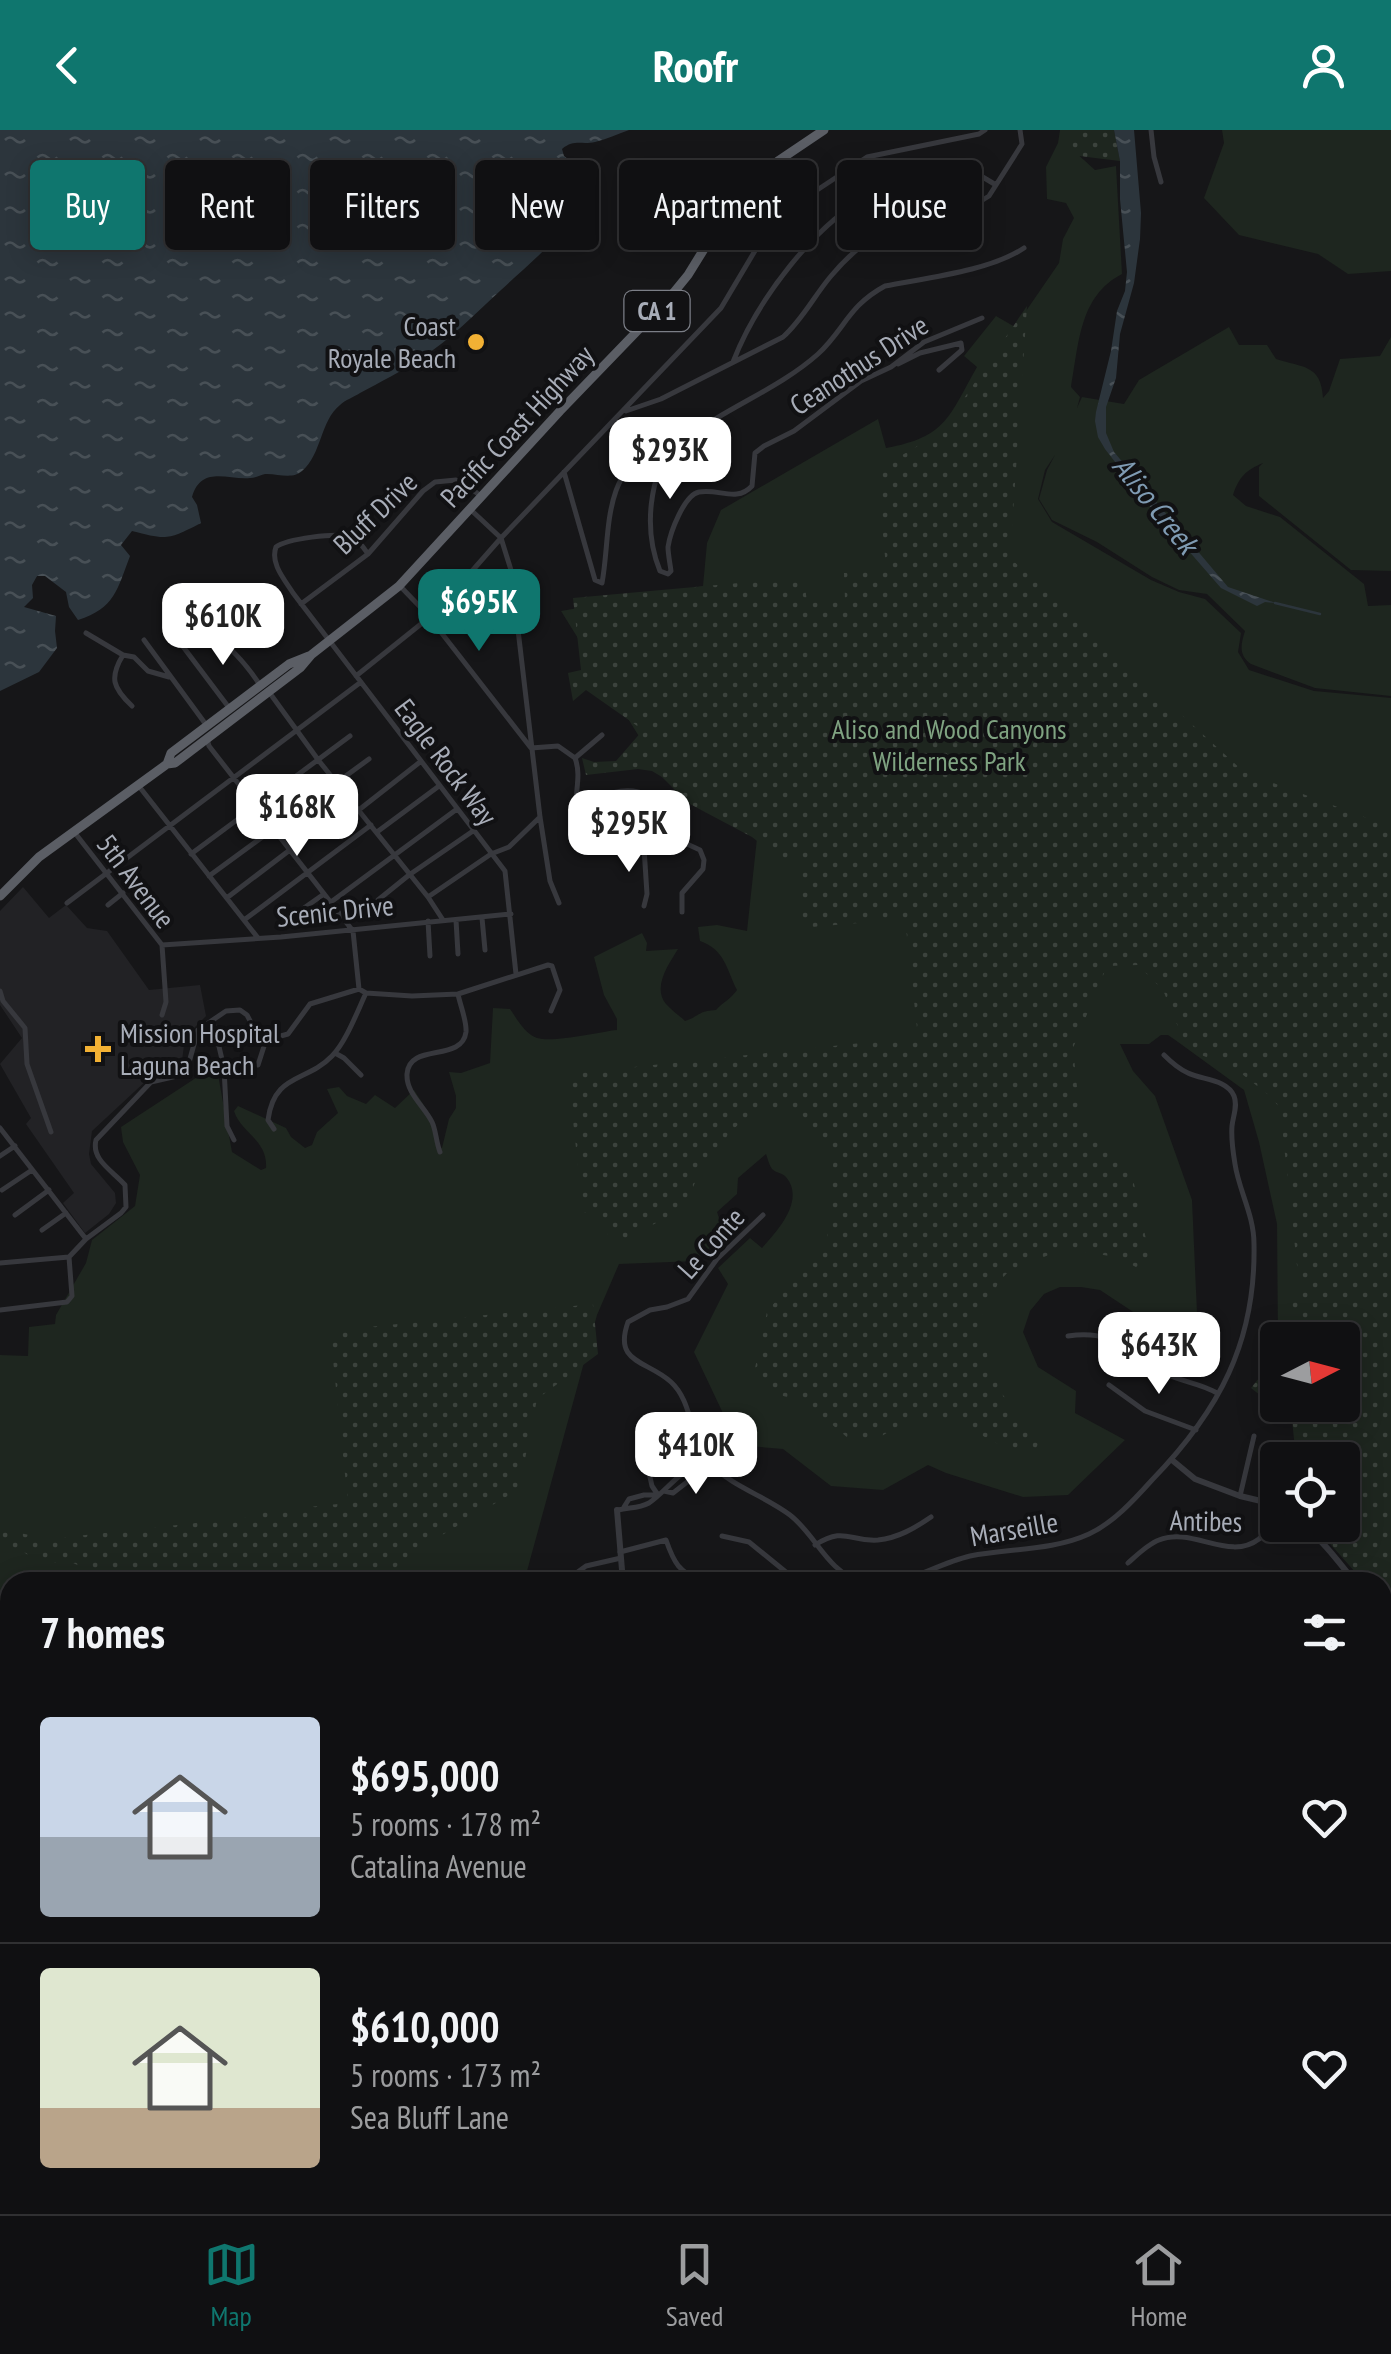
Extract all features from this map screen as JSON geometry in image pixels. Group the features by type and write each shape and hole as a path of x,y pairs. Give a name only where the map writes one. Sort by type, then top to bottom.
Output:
{"highway":[{"name":"Pacific Coast Highway","path":"781,160 824,130"},
{"name":"Pacific Coast Highway","path":"201,739 208,726 244,698 300,668 399,586 670,297 703,250"},
{"name":"Pacific Coast Highway","path":"0,896 32,863 167,764 175,763 294,662 312,655"},
{"path":"201,739 234,711 232,708"}],"street":[{"path":"356,676 429,618 721,308 762,239 790,208 868,158 984,130"},
{"path":"623,412 661,398 783,337 856,248 909,218 981,202 1022,144 1020,130"},
{"path":"1151,130 1161,182"},
{"path":"732,363 769,294 817,234 840,214 875,193 965,174 976,173 996,185"},
{"path":"564,472 595,580 600,583 608,523 618,484 628,466 646,453 707,426 804,366 873,292 884,286 993,262 1024,248"},
{"name":"Ceanothus Drive","path":"676,440 662,458 654,488 650,533 660,571 668,574 672,533 690,496 697,492 743,494 752,486 755,453 764,446 794,431 861,381 891,366 924,342 982,318"},
{"path":"891,366 920,353 960,343 962,350 939,370"},
{"name":"Bluff Drive","path":"301,604 368,554 434,482 456,480 482,497"},
{"path":"470,510 501,538 511,570 540,817 550,881 558,903"},
{"name":"Eagle Rock Way","path":"368,554 356,540 342,536 277,545 274,561 301,604 505,871 516,974"},
{"path":"399,586 429,618 531,748"},
{"path":"170,628 232,708"},
{"path":"202,630 212,634 249,668 443,920"},
{"path":"86,634 134,657 148,671 172,678"},
{"path":"144,640 208,726"},
{"path":"123,655 114,669 114,684 132,706"},
{"path":"67,903 361,682"},
{"path":"575,758 602,735"},
{"path":"191,854 350,736"},
{"path":"201,739 235,777 353,931 362,991 335,1053 279,1089 269,1108 268,1120 274,1129"},
{"path":"531,748 558,746 575,758 575,803 580,830 587,834 600,830 603,805 609,795 640,792 650,797 655,808 644,828 644,906"},
{"path":"209,876 369,759"},
{"path":"359,810 420,762"},
{"path":"138,785 258,938"},
{"path":"377,832 439,786"},
{"path":"228,898 353,802"},
{"path":"331,902 457,809"},
{"path":"428,897 508,846 540,817"},
{"path":"244,920 371,825"},
{"path":"378,900 473,831"},
{"name":"5th Avenue","path":"74,832 162,945 166,1002 162,1015"},
{"path":"644,848 666,851 687,844 702,853 703,869 682,893 682,912"},
{"path":"108,905 123,893"},
{"path":"294,915 324,894"},
{"name":"Scenic Drive","path":"162,945 511,914"},
{"path":"482,917 485,950"},
{"path":"456,920 458,954"},
{"path":"428,921 430,956"},
{"path":"266,1040 288,1034 310,1004 362,991 412,996 458,994 548,965 552,966 560,990 551,1011"},
{"path":"0,991 24,1028 27,1064 52,1132"},
{"path":"440,1152 431,1120 417,1103 407,1075 417,1056 462,1043 466,1026 458,994"},
{"path":"0,1262 69,1257 126,1207 125,1185 99,1159 94,1149 96,1140 151,1082 177,1076 188,1066 198,1030 226,1011 240,1010 266,1040"},
{"path":"213,1021 224,1068 227,1126 234,1140"},
{"path":"258,1065 266,1040"},
{"path":"335,1053 361,1075"},
{"name":"Marseille","path":"926,1572 972,1556 1050,1546 1089,1534 1114,1517 1172,1460 1196,1430 1233,1366 1253,1288 1253,1224 1233,1154 1234,1096 1226,1086 1185,1072 1164,1055"},
{"path":"0,1128 86,1240"},
{"path":"0,1156 14,1146"},
{"path":"2,1190 32,1170"},
{"path":"16,1215 49,1190"},
{"path":"42,1230 66,1213"},
{"name":"Le Conte","path":"708,1462 697,1444 684,1400 673,1383 628,1356 624,1334 628,1322 638,1315 688,1299 716,1258 764,1215"},
{"path":"0,1310 68,1302 72,1296 69,1257"},
{"path":"1068,1336 1104,1336 1155,1369 1196,1382 1218,1394"},
{"path":"1109,1385 1145,1411 1196,1430"},
{"path":"1240,1496 1254,1436"},
{"path":"641,1437 652,1486 661,1493"},
{"path":"1172,1460 1195,1479 1260,1501"},
{"path":"622,1572 621,1508 629,1499 661,1493 701,1462 708,1462 727,1479 764,1497 794,1518 840,1572"},
{"path":"815,1545 838,1534 866,1540 891,1538 931,1518"},
{"path":"722,1536 749,1542 786,1572"},
{"name":"Antibes","path":"1128,1563 1158,1540 1172,1536 1226,1546 1250,1544 1260,1536"},
{"path":"578,1572 666,1540 683,1572"},
{"path":"1318,1542 1346,1572"}],"shaded area":[{"name":"Mission Hospital Laguna Beach","path":"23,887 49,918 66,905 87,928 107,931 149,990 200,985 206,1016 185,1037 182,1061 174,1070 148,1079 92,1131 91,1164 115,1193 116,1203 109,1214 85,1233 63,1203 74,1193 26,1124 31,1118 0,1064 22,1038 0,1005 0,911"}],"green space":[{"path":"1060,130 1074,130 1074,151 1095,170 1116,166 1122,274 1097,295 1083,323 1071,387 1080,397 1077,408 1082,397 1124,404 1139,380 1229,327 1239,345 1267,345 1276,359 1309,369 1319,379 1323,398 1340,359 1380,356 1391,337 1391,571 1351,570 1259,496 1259,467 1263,463 1244,475 1233,495 1246,506 1280,517 1364,584 1368,606 1391,605 1391,696 1315,688 1251,664 1242,653 1245,631 1207,594 1179,590 1052,520 1039,499 1055,455 1045,470 1038,499 1052,522 1151,580 1179,592 1205,599 1241,633 1238,652 1249,670 1314,691 1391,698 1391,1572 1385,1572 1358,1542 1360,1442 1342,1442 1342,1422 1360,1422 1360,1322 1278,1322 1277,1224 1244,1090 1168,1035 1161,1035 1149,1044 1120,1044 1133,1071 1155,1096 1192,1200 1197,1313 1180,1343 1100,1290 1060,1287 1044,1294 1030,1311 1023,1332 1038,1367 1076,1391 1075,1413 1125,1440 1068,1495 1023,1497 928,1465 883,1490 831,1486 783,1449 738,1445 694,1352 728,1284 718,1268 750,1238 762,1248 791,1206 791,1186 785,1176 772,1169 766,1154 738,1178 737,1194 717,1212 724,1233 697,1261 619,1264 597,1315 527,1571 0,1572 0,1355 28,1356 29,1327 55,1324 56,1315 86,1263 92,1240 135,1206 140,1175 123,1142 121,1127 208,1070 217,1069 232,1152 261,1170 266,1168 263,1150 237,1119 234,1111 238,1106 286,1128 305,1148 312,1145 317,1132 338,1113 327,1089 339,1087 347,1096 366,1104 375,1095 395,1108 414,1090 431,1116 437,1145 442,1148 456,1108 449,1072 461,1073 490,1063 493,1008 510,1009 525,1030 537,1038 617,1030 617,1019 604,995 594,957 642,933 646,951 678,949 663,976 661,990 666,1004 685,1021 716,1010 737,990 720,955 700,941 698,927 717,925 747,931 757,838 640,738 561,611 703,586 707,543 721,510 878,419 886,448 922,438 944,422 977,367 964,356 996,316 1015,327 1059,263 1063,239 1074,218 1066,203 1047,199 1046,167"},
{"path":"1068,130 1114,130 1120,161 1071,155"},
{"path":"1222,130 1391,130 1391,271 1348,274 1318,254 1239,235 1204,198 1224,143"},
{"name":"Aliso and Wood Canyons Wilderness Park","path":"1027,306 1010,558 1244,772 1391,827 1391,1572 1355,1572 1329,1542 1360,1542 1360,1442 1294,1442 1292,1422 1360,1422 1360,1322 1286,1322 1299,1284 1280,1108 1233,1067 1193,1052 1183,1039 1163,990 1138,965 1107,966 1073,1048 1081,1126 1133,1179 1150,1258 1136,1267 1116,1257 1058,1251 1008,1272 980,1320 981,1336 1000,1391 1026,1426 1043,1438 1035,1449 1008,1449 954,1421 933,1417 906,1421 877,1439 848,1438 804,1401 775,1394 754,1373 767,1312 827,1237 834,1154 798,1110 754,1111 730,1132 696,1180 685,1207 627,1239 608,1235 598,1213 583,1213 568,1074 918,1037 905,919 800,928 799,862 778,857 752,837 688,803 652,771 586,775 582,758 616,761 643,730 586,690 573,701 568,673 581,670 573,598 804,577 807,603 845,599 844,573 886,567 877,470 941,432"},
{"path":"593,1304 598,1354 537,1399 519,1489 412,1553 390,1572 93,1572 73,1563 41,1563 25,1553 0,1549 0,1529 49,1539 348,1503 330,1331"},
{"name":"Aliso and Wood Canyons Wilderness Park","path":"1260,1377 1260,1395 1251,1388"}],"water":[{"path":"0,130 629,130 595,142 570,144 562,149 569,160 475,160 475,250 544,250 442,343 340,405 328,420 314,456 298,474 209,477 196,487 192,497 201,523 167,537 132,531 121,545 130,556 118,588 100,610 78,620 69,607 66,592 45,576 37,576 32,585 33,598 24,607 56,616 57,648 39,672 0,691"},
{"name":"Aliso Creek","path":"1114,130 1134,130 1141,213 1134,283 1120,334 1116,378 1106,407 1106,433 1114,452 1228,587 1276,603 1257,606 1221,588 1147,503 1098,437 1096,412 1127,272 1120,161"}],"waterway":[{"name":"Aliso Creek","path":"1275,603 1320,614"}],"place":[{"name":"Coast Royale Beach","path":"476,342"},
{"name":"Mission Hospital Laguna Beach","path":"98,1049"}]}
